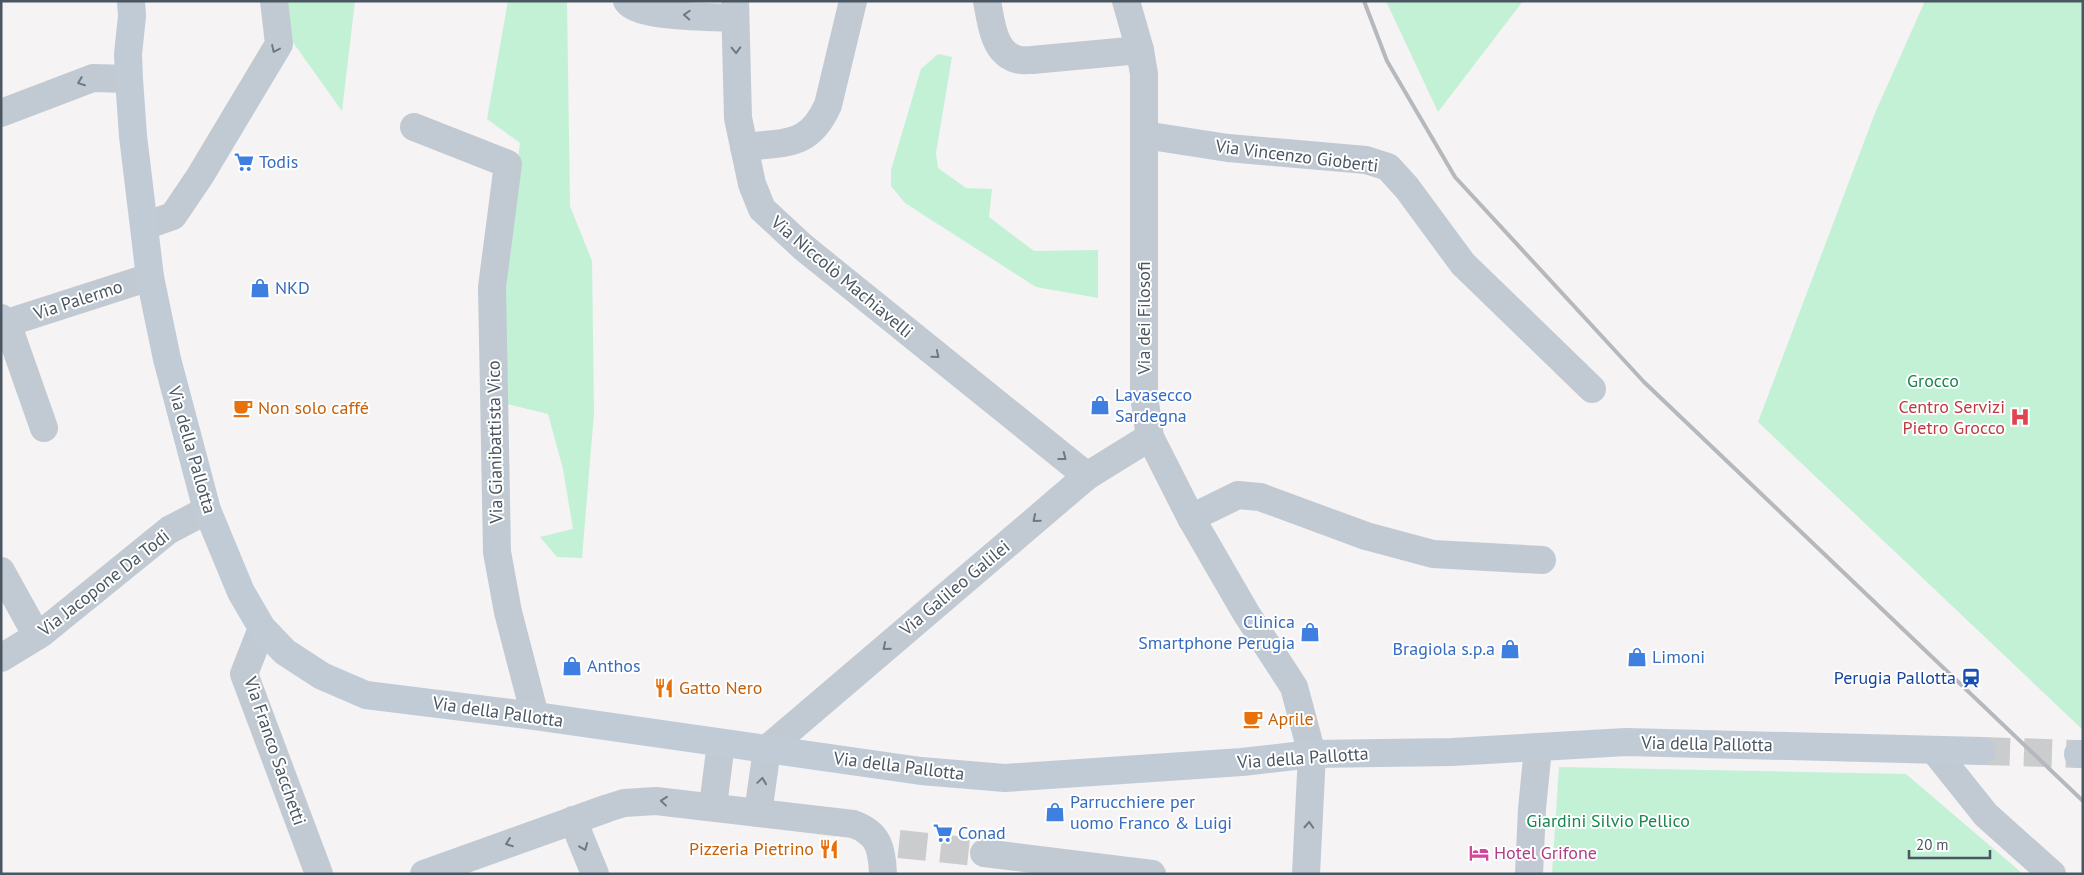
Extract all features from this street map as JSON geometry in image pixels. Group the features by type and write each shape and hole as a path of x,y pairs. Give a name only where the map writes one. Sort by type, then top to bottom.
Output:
{"main road":[{"path":"116,1 117,15 128,67"},
{"name":"Via della Pallotta","path":"131,1 132,16 128,67 150,277 167,359 207,510 241,592 262,628 285,652 322,676 366,695 535,716 921,770 1005,778 1242,762 1312,754 1452,752 1626,742 1982,751"}],"street":[{"path":"144,226 173,216 200,176 278,44 274,1"},
{"path":"627,1 630,6 650,13 735,10"},
{"path":"744,147 801,139 821,121 828,105 853,1"},
{"path":"987,1 996,40 1005,52 1016,59 1032,60 1140,50"},
{"name":"Via dei Filosofi","path":"1126,1 1140,50 1144,74 1144,396 1150,437 1191,518 1246,613 1294,687 1312,754 1306,874"},
{"name":"Via Niccolò Machiavelli","path":"735,10 738,118 752,184 762,209 803,247 1087,476"},
{"path":"1,113 93,78 128,67"},
{"name":"Via Gianibattista Vico","path":"414,127 508,164 492,287 497,552 508,612 535,716"},
{"name":"Via Vincenzo Gioberti","path":"1144,136 1228,148 1366,160 1388,167 1407,188 1463,264 1592,389"},
{"name":"Via Palermo","path":"44,428 4,320 150,277"},
{"name":"Via Galileo Galilei","path":"767,749 1087,476 1150,437"},
{"path":"1191,518 1238,495 1260,497 1366,536 1433,554 1542,560"},
{"name":"Via Jacopone Da Todi","path":"1,658 37,636 170,530 207,510"},
{"path":"1,571 37,636"},
{"name":"Via Franco Sacchetti","path":"262,628 244,674 319,874"},
{"path":"713,806 721,743"},
{"path":"1529,874 1532,809 1538,748"},
{"path":"758,813 767,749"},
{"path":"1934,750 1986,815 2052,874"},
{"path":"424,874 573,820 624,803 639,801 713,806 853,824 865,828 873,835 887,855"},
{"path":"573,820 595,874"},
{"path":"1000,861 1152,874"}],"green space":[{"path":"285,1 355,1 342,111 292,41"},
{"path":"508,1 567,1 570,206 592,261 594,413 582,558 557,557 540,537 573,529 563,469 548,414 507,404 501,286 520,143 487,119"},
{"path":"1386,1 1523,1 1438,112"},
{"name":"Grocco","path":"1925,1 2083,1 2083,730 1758,422 1875,113"},
{"path":"938,54 952,57 936,153 938,168 966,188 992,189 989,217 1034,251 1098,250 1098,298 1036,287 905,203 891,186 891,170 921,69"},
{"name":"Giardini Silvio Pellico","path":"1559,767 1906,774 2023,874 1552,874"}],"tunnel":[{"path":"1982,751 2078,754"},
{"path":"899,844 984,853"}],"railway":[{"path":"1364,1 1387,61 1455,177 1644,382 2083,801"}],"place":[{"name":"Todis","path":"244,162"},
{"name":"NKD","path":"260,288"},
{"name":"Lavasecco Sardegna","path":"1100,405"},
{"name":"Non solo caffé","path":"243,408"},
{"name":"Centro Servizi Pietro Grocco","path":"2020,417"},
{"name":"Clinica Smartphone Perugia","path":"1310,632"},
{"name":"Bragiola s.p.a","path":"1510,649"},
{"name":"Limoni","path":"1637,657"},
{"name":"Anthos","path":"572,666"},
{"name":"Perugia Pallotta","path":"1971,678"},
{"name":"Gatto Nero","path":"664,688"},
{"name":"Aprile","path":"1253,719"},
{"name":"Parrucchiere per uomo Franco & Luigi","path":"1055,812"},
{"name":"Conad","path":"943,833"},
{"name":"Pizzeria Pietrino","path":"829,849"},
{"name":"Hotel Grifone","path":"1479,853"}]}
